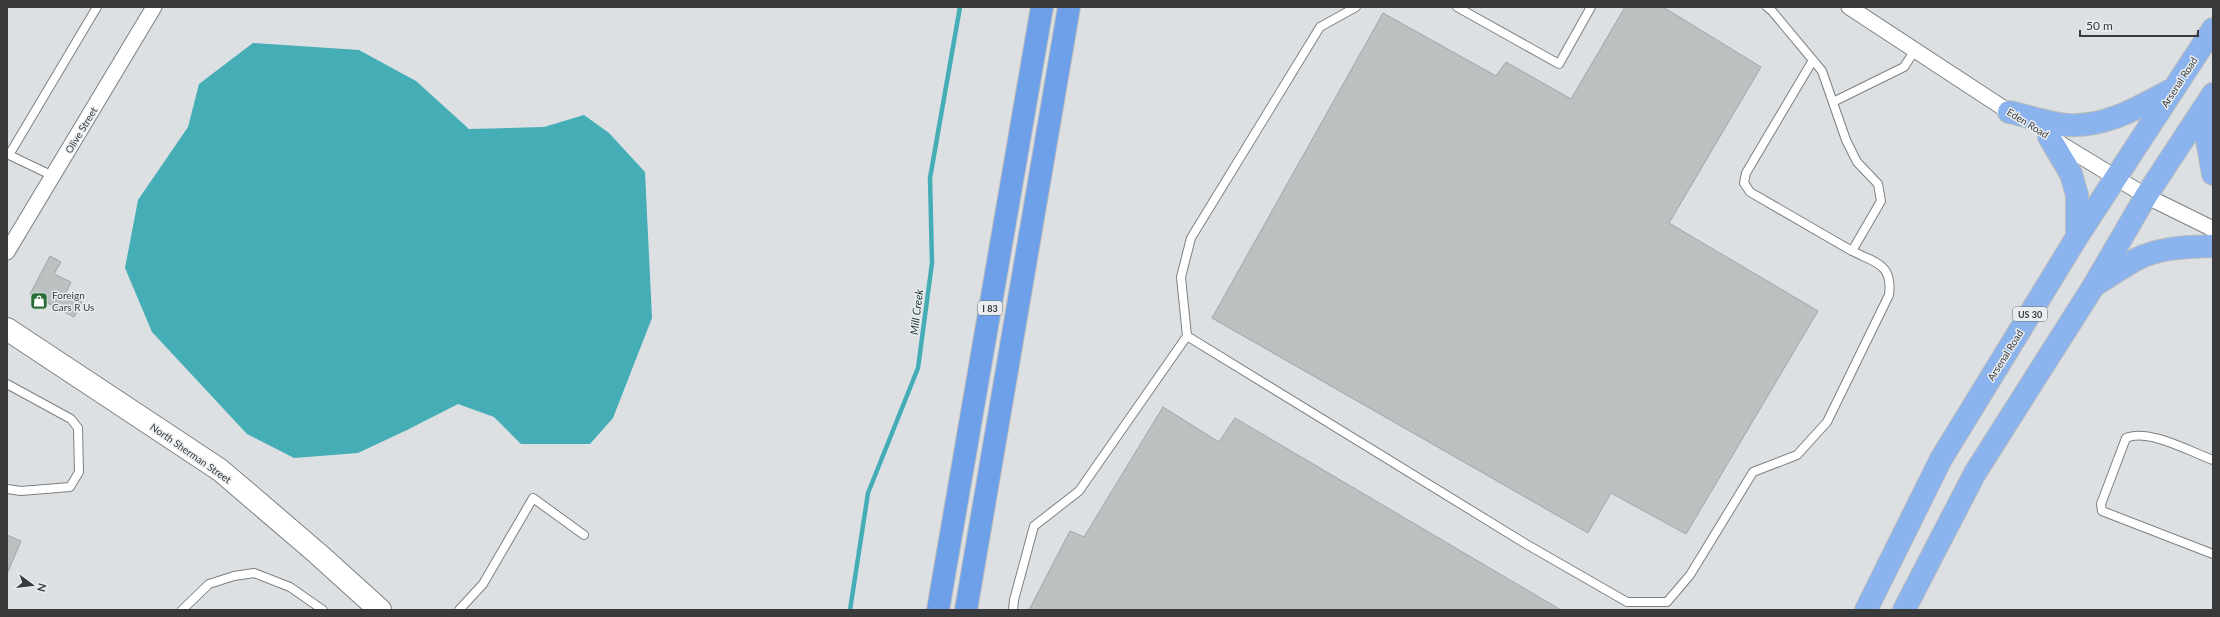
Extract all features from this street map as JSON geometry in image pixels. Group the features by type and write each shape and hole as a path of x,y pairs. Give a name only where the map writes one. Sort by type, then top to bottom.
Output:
{"highway":[{"name":"I 83","path":"938,610 1042,7"},
{"name":"I 83","path":"966,610 1069,7"},
{"name":"Arsenal Road","path":"1866,610 1941,459 2077,237 2213,29"},
{"path":"2009,112 2069,125 2094,123 2132,112 2176,87"},
{"path":"2211,97 2207,140 2213,174"},
{"path":"1904,610 1975,473 2093,287 2146,196 2211,97"},
{"path":"2049,137 2071,174 2077,195 2077,237"},
{"path":"2093,287 2139,258 2186,247 2213,246"}],"main road":[{"name":"North Sherman Street","path":"7,328 220,470 317,553 380,610"}],"street":[{"name":"Olive Street","path":"7,252 154,7"},
{"name":"Eden Road","path":"1849,7 2009,112 2116,178 2146,196 2213,229"}],"lane":[{"path":"53,176 8,154 97,7"},
{"path":"1013,610 1014,600 1034,526 1079,491 1187,336 1181,277 1191,238 1320,27 1356,7"},
{"path":"1457,7 1559,64 1591,7"},
{"path":"1767,7 1822,71 1846,140 1857,162 1878,184 1881,201 1852,251"},
{"path":"1833,102 1904,66 1915,50"},
{"path":"1187,336 1526,544 1627,602 1667,602 1690,575 1753,472 1797,455 1827,422 1889,295 1891,280 1885,268 1852,251 1750,192 1744,183 1746,173 1813,60"},
{"path":"7,384 71,419 78,428 79,472 70,487 21,491 7,489"},
{"path":"2213,460 2147,435 2134,434 2126,438 2101,504 2102,511 2213,554"},
{"path":"459,610 483,584 533,498 584,535"},
{"path":"182,610 209,584 234,576 254,574 290,587 323,610"}],"water":[{"path":"253,43 359,50 416,81 469,129 544,127 584,115 609,133 645,172 652,318 613,418 590,444 521,444 494,417 458,404 358,453 294,458 247,434 152,332 125,268 138,200 188,127 199,84"}],"building":[{"path":"1625,7 1663,7 1761,67 1669,223 1818,311 1686,534 1611,493 1588,533 1212,318 1383,13 1496,76 1506,62 1571,99"},
{"path":"50,256 61,262 54,274 71,282 66,293 82,302 74,317 30,294"},
{"path":"1163,407 1219,442 1235,418 1561,610 1029,610 1070,531 1084,537"},
{"path":"7,535 21,541 7,574"}],"waterway":[{"name":"Mill Creek","path":"850,610 868,493 918,368 932,263 930,178 960,7"}],"place":[{"name":"Foreign Cars R Us","path":"39,301"}]}
